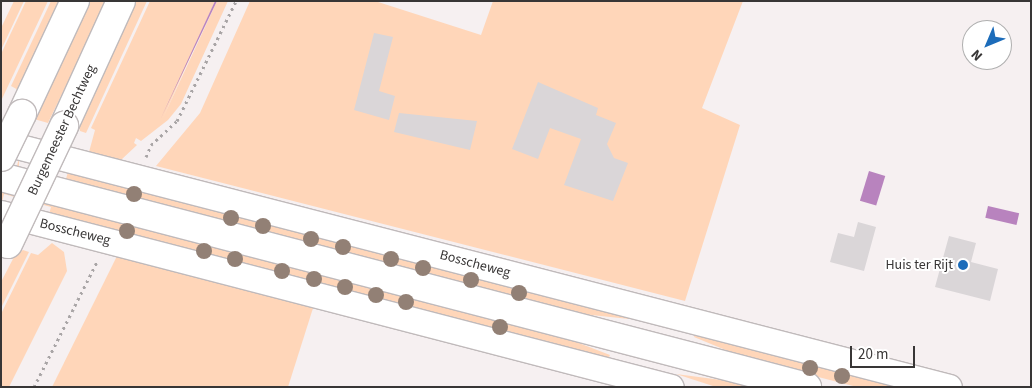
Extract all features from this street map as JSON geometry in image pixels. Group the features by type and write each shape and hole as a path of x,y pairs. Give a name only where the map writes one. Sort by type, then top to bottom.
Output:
{"main road":[{"path":"1,157 75,1"},
{"name":"Burgemeester Bechtweg","path":"5,251 121,1"},
{"path":"1,177 807,387"}],"street":[{"name":"Bosscheweg","path":"1,142 949,387"},
{"name":"Bosscheweg","path":"1,213 671,387"}],"path":[{"path":"138,177 151,145 177,120 236,1"},
{"path":"34,387 109,240"}],"shaded area":[{"path":"14,1 24,1 1,50 1,28"},
{"path":"26,1 48,1 1,101 1,54"},
{"path":"51,1 61,1 20,91 11,86"},
{"path":"89,1 107,1 48,123 34,119"},
{"path":"135,1 147,1 86,133 80,131 78,122"},
{"path":"150,1 215,1 163,118 217,1 228,1 181,104 168,120 141,141 136,138 134,143 137,145 121,160 89,152 95,130 91,128"},
{"path":"215,1 217,1 161,118"},
{"path":"250,1 375,1 481,35 493,1 743,1 702,108 740,125 685,301 156,166 200,113"},
{"path":"19,158 19,167 66,179 69,168 632,309 629,319 573,313 1,165 17,166"},
{"path":"869,171 885,176 876,206 860,201"},
{"path":"1,191 558,335 610,355 605,366 48,218 51,207 4,194 2,202"},
{"path":"988,206 1019,213 1016,225 985,218"},
{"path":"52,243 64,252 67,271 9,387 1,387 1,314 31,253 38,255"},
{"path":"23,250 29,252 1,308 1,282 15,255"},
{"path":"117,256 314,305 288,387 52,387"},
{"path":"698,326 914,387 857,387 745,358 694,337"},
{"path":"676,374 744,383 759,387 716,387"}],"building":[{"path":"374,33 393,37 379,91 395,96 389,120 354,110"},
{"path":"538,82 598,108 596,115 616,123 607,144 614,158 628,163 613,201 564,185 581,139 550,128 538,159 512,149"},
{"path":"399,113 477,121 470,150 394,132"},
{"path":"858,222 876,227 864,271 830,262 838,233 854,237"},
{"name":"Huis ter Rijt","path":"949,236 976,243 971,262 998,269 990,301 935,287"}],"place":[{"name":"Huis ter Rijt","path":"963,265"}]}
